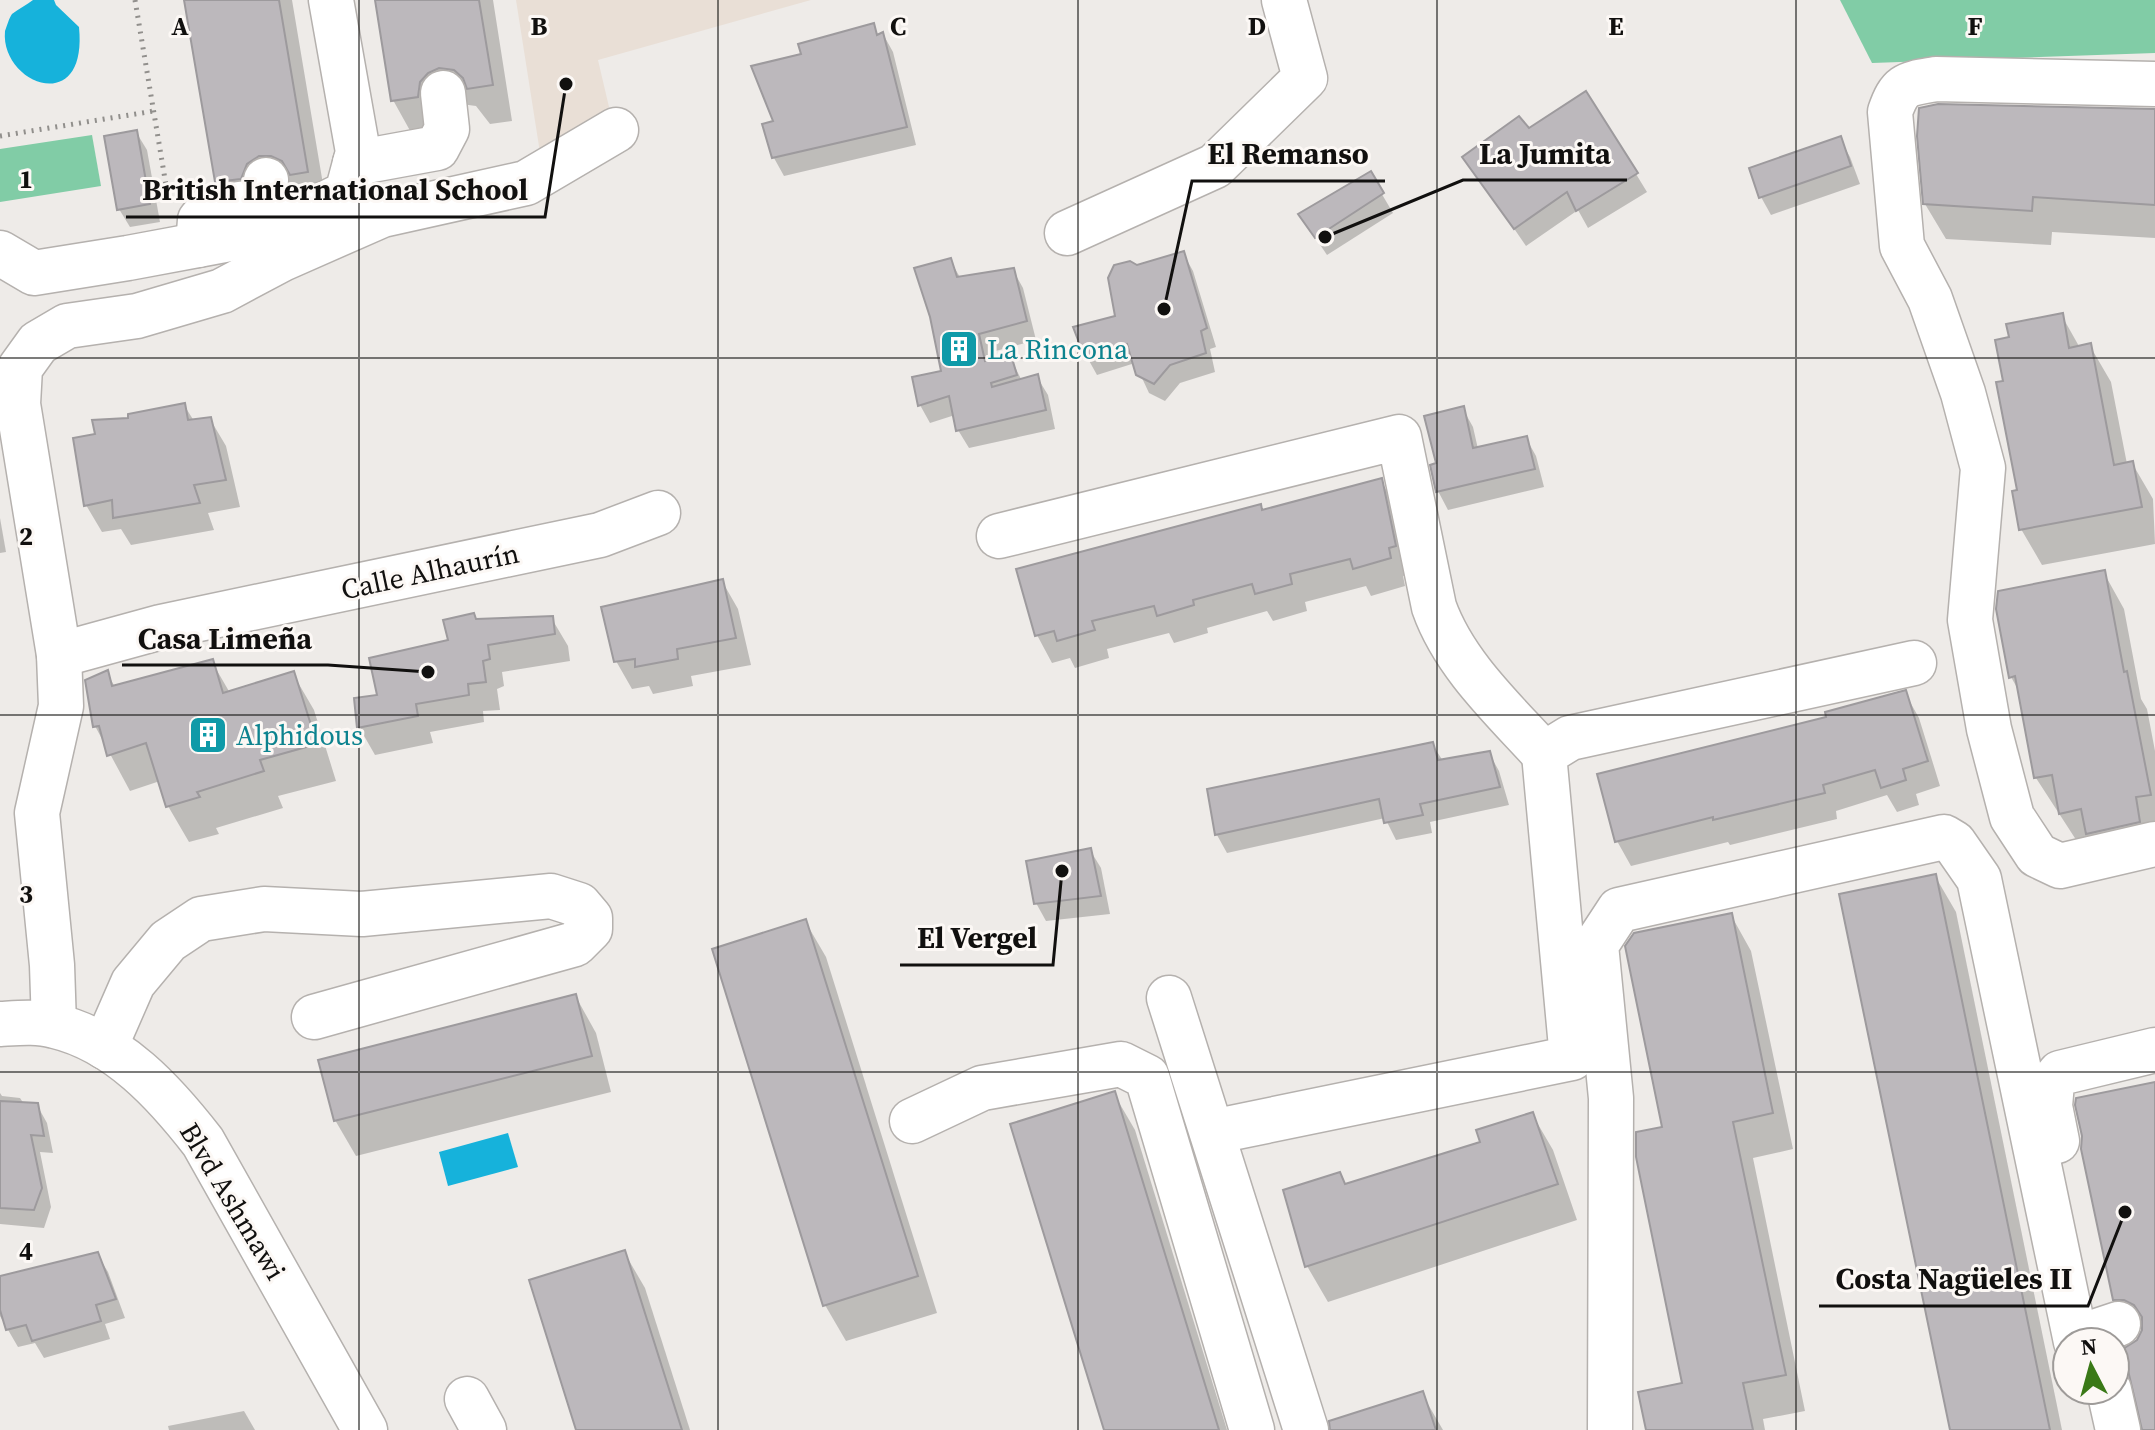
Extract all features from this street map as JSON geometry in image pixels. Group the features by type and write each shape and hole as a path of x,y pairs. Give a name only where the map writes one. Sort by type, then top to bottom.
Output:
{"street":[{"path":"0,253 34,273 128,258 268,232 347,193 358,152 331,0"},
{"path":"1067,233 1215,166 1305,78 1284,0"},
{"path":"2155,84 1936,79 1908,84 1896,92 1890,112 1902,246 1930,299 1963,393 1983,468 1970,620 1989,729 2012,817 2037,855 2060,866 2155,844"},
{"path":"355,163 437,148 447,129 443,93"},
{"path":"54,1025 52,965 37,813 61,706 59,655 18,404 20,368 38,343 67,326 137,316 222,291 282,259 382,215 526,183 616,130"},
{"path":"188,247 200,220 210,208 262,201 266,180"},
{"path":"128,258 137,316"},
{"path":"999,536 1399,437 1434,607 1444,634 1489,693 1544,754 1572,1058 1212,1132"},
{"name":"Calle Alhaurín","path":"59,655 161,627 600,535 658,513"},
{"path":"1544,754 1570,738 1914,663"},
{"path":"1610,1430 1611,1098 1596,945 1619,910 1944,837 1954,843 1979,879 2096,1326"},
{"path":"105,1047 133,983 168,941 201,919 264,909 362,914 551,896 579,905 590,918 590,929 575,944 314,1017"},
{"path":"1169,998 1306,1430"},
{"name":"Blvd Ashmawi","path":"0,1024 28,1022 54,1025 105,1047 160,1092 203,1142 365,1430"},
{"path":"2096,1326 2050,1106 2052,1083 2060,1073 2155,1050"},
{"path":"912,1121 982,1088 1121,1064 1147,1077 1252,1430"},
{"path":"2089,1406 2094,1430"},
{"path":"2113,1406 2118,1430"}],"path":[{"path":"135,0 154,111 188,247"},
{"path":"0,136 154,111"}],"shaded area":[{"path":"516,0 811,0 598,60 609,107 541,159"}],"green space":[{"path":"1840,0 2155,0 2155,53 1872,63"},
{"path":"92,135 101,186 0,202 0,149"}],"water":[{"path":"33,0 54,0 79,27 78,55 71,73 58,82 44,83 29,77 16,66 7,50 5,31 11,16"},
{"path":"508,1133 518,1167 448,1186 439,1152"}],"building":[{"path":"184,0 279,0 308,172 290,175 282,161 271,156 259,156 247,164 241,179 215,182"},
{"path":"375,0 479,0 493,85 467,89 463,78 454,70 439,68 428,73 420,82 418,97 391,101"},
{"path":"874,23 877,35 883,32 907,127 772,158 762,124 773,121 751,66 801,54 798,44"},
{"path":"1586,91 1638,173 1576,211 1567,192 1514,229 1462,157 1519,116 1529,128"},
{"path":"1938,104 2155,109 2155,205 2033,197 2032,211 1923,204 1917,136 1919,108"},
{"path":"137,130 150,204 117,210 104,136"},
{"path":"1841,136 1851,166 1759,198 1749,168"},
{"path":"1371,171 1384,193 1315,238 1298,214"},
{"path":"1184,251 1207,328 1201,331 1206,353 1170,365 1154,384 1136,375 1127,344 1085,358 1073,327 1115,316 1108,278 1114,265 1130,261 1137,265"},
{"name":"La Rincona","path":"951,258 957,277 1014,268 1027,321 979,334 985,361 1011,355 1017,375 991,383 992,387 1038,374 1046,410 956,431 949,396 918,406 912,377 941,371 930,317 914,268"},
{"path":"2063,313 2069,348 2091,343 2114,465 2133,461 2142,507 2019,530 2012,491 2017,490 1996,382 2003,381 1995,340 2009,337 2006,324"},
{"path":"185,403 188,420 211,417 226,480 194,485 200,503 113,518 112,500 84,506 73,438 95,434 92,420 128,418 128,414"},
{"path":"1464,406 1473,448 1527,436 1535,469 1436,492 1430,465 1436,463 1424,416"},
{"path":"1382,478 1396,546 1389,548 1391,558 1353,569 1350,559 1290,574 1292,584 1255,594 1252,584 1193,600 1194,605 1157,616 1154,606 1092,621 1095,630 1057,641 1054,631 1035,636 1016,569 1261,504 1262,510"},
{"path":"2105,570 2151,795 2136,797 2140,822 2086,834 2081,809 2059,814 2052,775 2034,778 2015,676 2009,678 1996,609 1998,591"},
{"path":"723,579 736,638 677,649 678,659 635,667 635,659 614,662 601,607"},
{"path":"474,613 476,619 553,616 555,634 488,645 490,659 483,661 486,682 468,684 469,695 416,704 418,716 357,728 354,698 377,695 369,658 448,640 443,620"},
{"name":"Alphidous","path":"213,659 223,693 294,671 317,744 260,760 264,771 197,792 200,797 166,807 146,743 107,756 99,726 93,727 85,680 108,670 112,686"},
{"path":"1906,690 1928,761 1903,769 1906,780 1881,788 1875,770 1823,785 1825,793 1615,842 1597,774 1826,717 1825,712"},
{"path":"1433,742 1438,760 1490,751 1500,787 1420,804 1423,815 1384,823 1379,799 1215,835 1207,789"},
{"path":"1091,848 1101,896 1034,904 1026,861"},
{"path":"1936,874 2050,1430 1950,1430 1839,894"},
{"path":"1732,913 1773,1113 1733,1122 1786,1375 1743,1383 1753,1430 1646,1430 1638,1392 1682,1383 1636,1157 1636,1132 1662,1127 1625,946 1634,933"},
{"path":"806,919 918,1276 823,1306 712,949"},
{"path":"576,994 592,1056 334,1121 318,1060"},
{"path":"2155,1082 2155,1430 2142,1430 2131,1383 2131,1344 2142,1330 2142,1317 2134,1305 2124,1300 2113,1300 2081,1149 2076,1098"},
{"path":"1115,1091 1219,1430 1104,1430 1010,1124"},
{"path":"0,1101 38,1103 44,1136 31,1135 42,1188 34,1210 0,1208"},
{"path":"1533,1112 1558,1184 1305,1267 1283,1190 1340,1172 1345,1184 1480,1142 1476,1130"},
{"path":"625,1250 682,1430 576,1430 529,1280"},
{"path":"98,1252 116,1299 96,1305 101,1321 32,1341 26,1325 6,1330 0,1310 0,1276"},
{"path":"1423,1391 1436,1430 1330,1430 1329,1421"}],"place":[{"name":"British International School","path":"566,84"},
{"name":"La Jumita","path":"1325,237"},
{"name":"El Remanso","path":"1164,309"},
{"name":"La Rincona","path":"959,349"},
{"name":"Casa Limeña","path":"428,672"},
{"name":"Alphidous","path":"208,735"},
{"name":"El Vergel","path":"1062,871"},
{"name":"Costa Nagüeles II","path":"2125,1212"}]}
